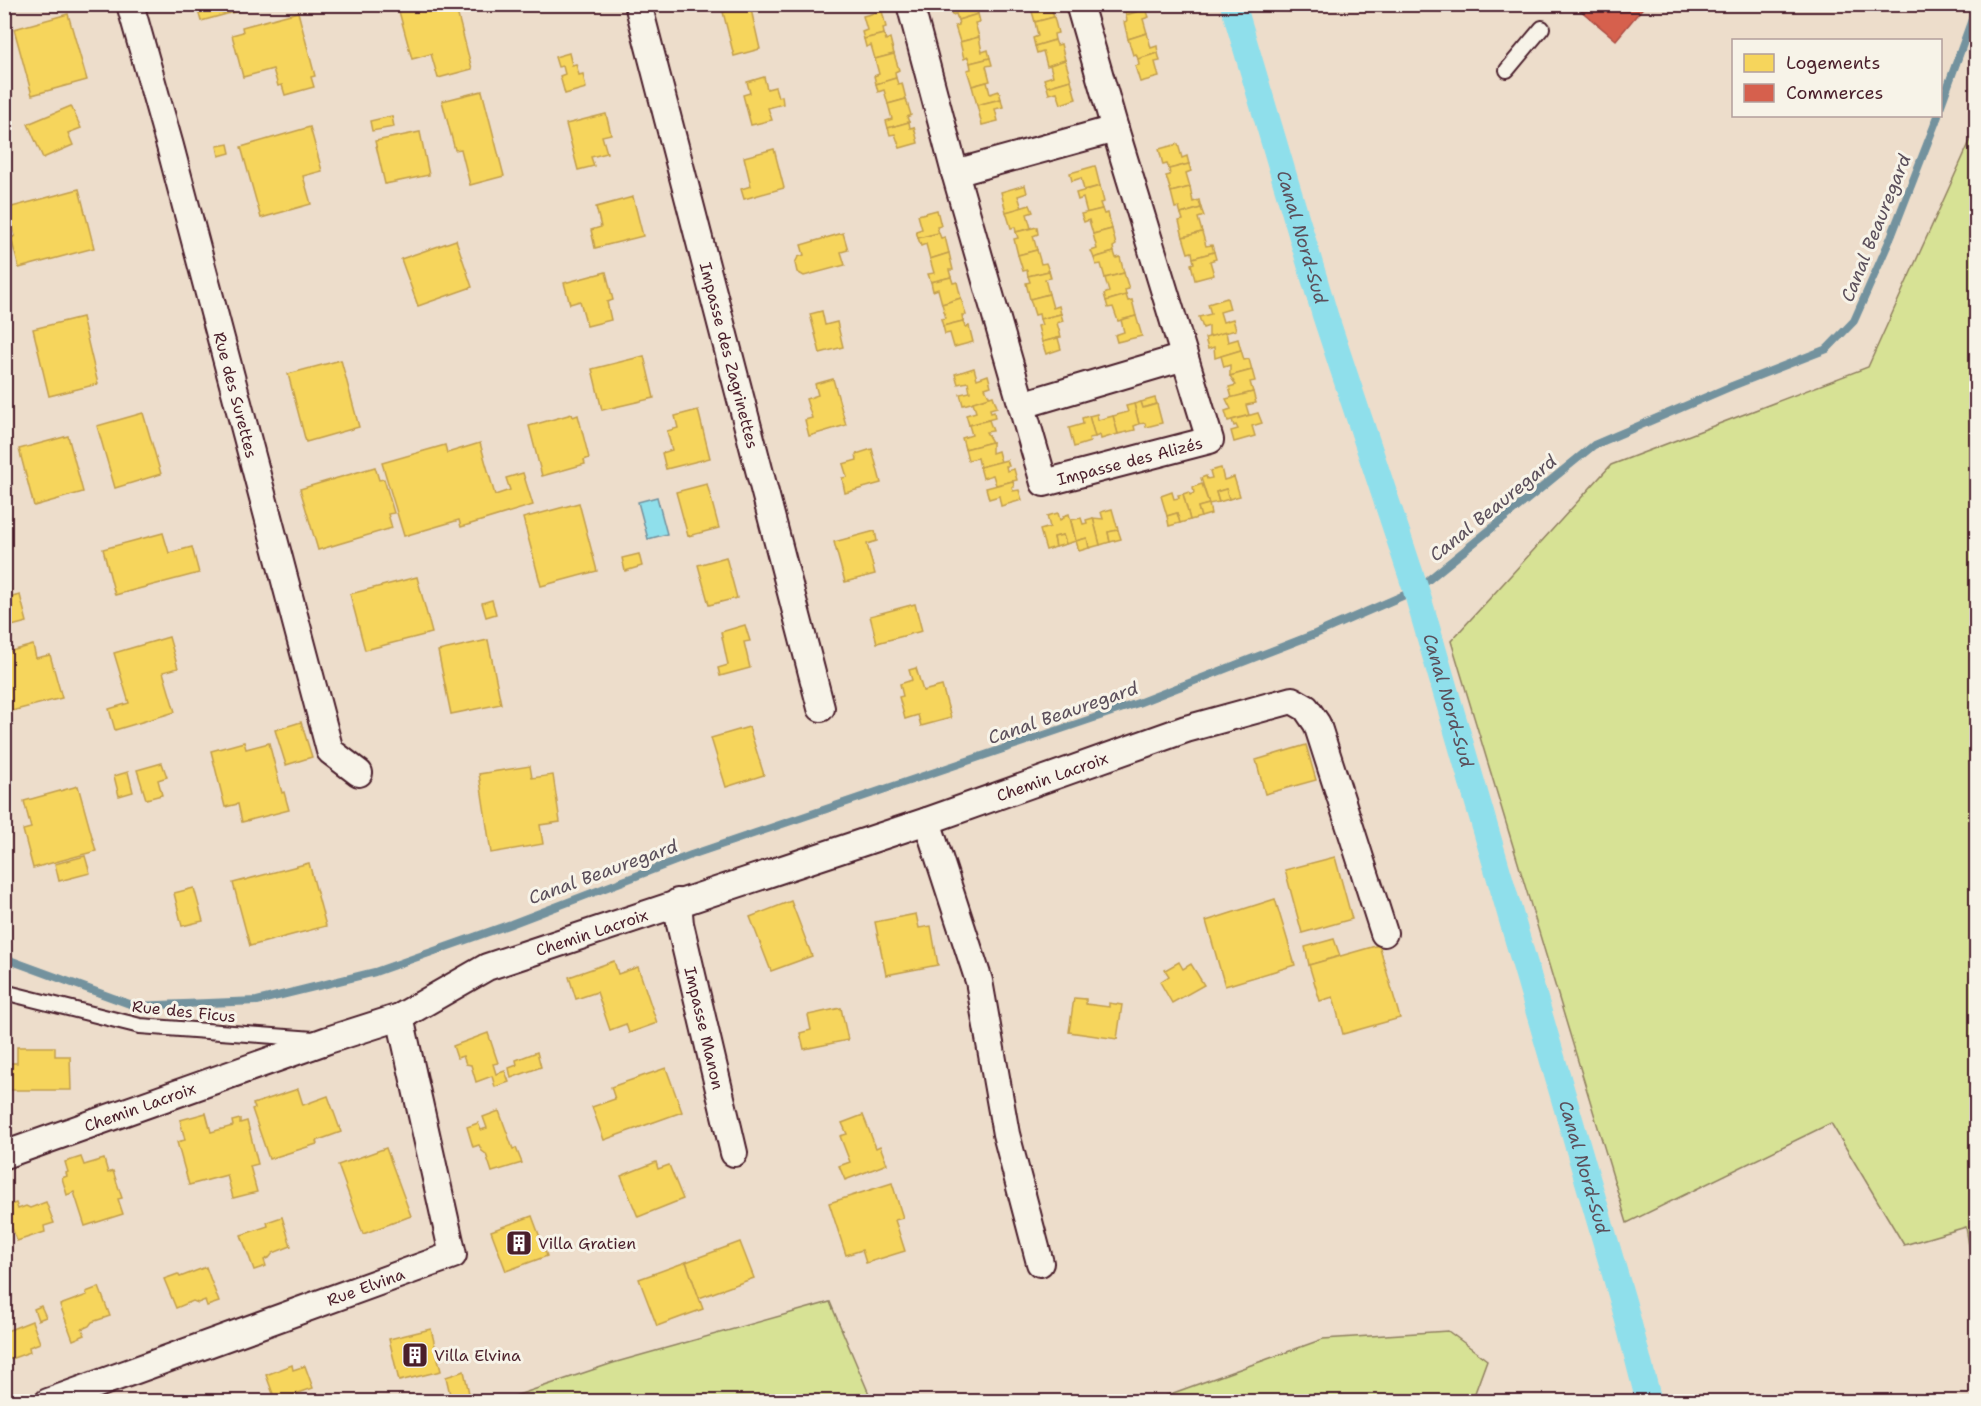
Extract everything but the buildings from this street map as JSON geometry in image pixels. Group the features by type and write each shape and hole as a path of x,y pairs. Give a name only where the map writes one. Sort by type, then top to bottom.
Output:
{"street":[{"name":"Rue des Surettes","path":"130,4 170,146 330,751 358,773"},
{"name":"Impasse des Zagrinettes","path":"638,4 821,708"},
{"name":"Impasse des Alizés","path":"910,4 1044,483 1210,440 1079,4"},
{"path":"956,174 1115,129"},
{"path":"1022,405 1184,357"},
{"name":"Chemin Lacroix","path":"4,1155 328,1040 400,1017 487,967 927,821 1186,729 1292,700 1306,708 1317,724 1384,933"},
{"path":"927,821 979,981 1006,1134 1040,1263"},
{"name":"Impasse Manon","path":"678,902 680,924 734,1153"},
{"name":"Rue Elvina","path":"48,1401 453,1255 400,1017"}],"lane":[{"path":"1507,70 1542,28"},
{"name":"Rue des Ficus","path":"4,992 140,1026 328,1040"}],"green space":[{"path":"1976,128 1976,1290 1966,1227 1904,1245 1831,1123 1627,1223 1451,641 1611,465 1868,367"},
{"path":"830,1302 872,1401 508,1401 512,1397 613,1363"},
{"path":"1448,1331 1487,1360 1472,1401 1151,1401 1323,1339"}],"water":[{"path":"657,497 667,534 648,539 638,502"}],"waterway":[{"name":"Canal Nord-Sud","path":"1233,4 1325,315 1416,590 1624,1305 1649,1402"},
{"name":"Canal Beauregard","path":"1942,102 1976,8"},
{"name":"Canal Beauregard","path":"4,958 135,1006 257,1001 375,972 511,924 691,855 1138,703 1315,634 1416,590 1594,445 1732,386 1827,349 1854,321 1891,237 1938,117"}],"place":[{"name":"Villa Gratien","path":"519,1243"},
{"name":"Villa Elvina","path":"415,1355"}]}
